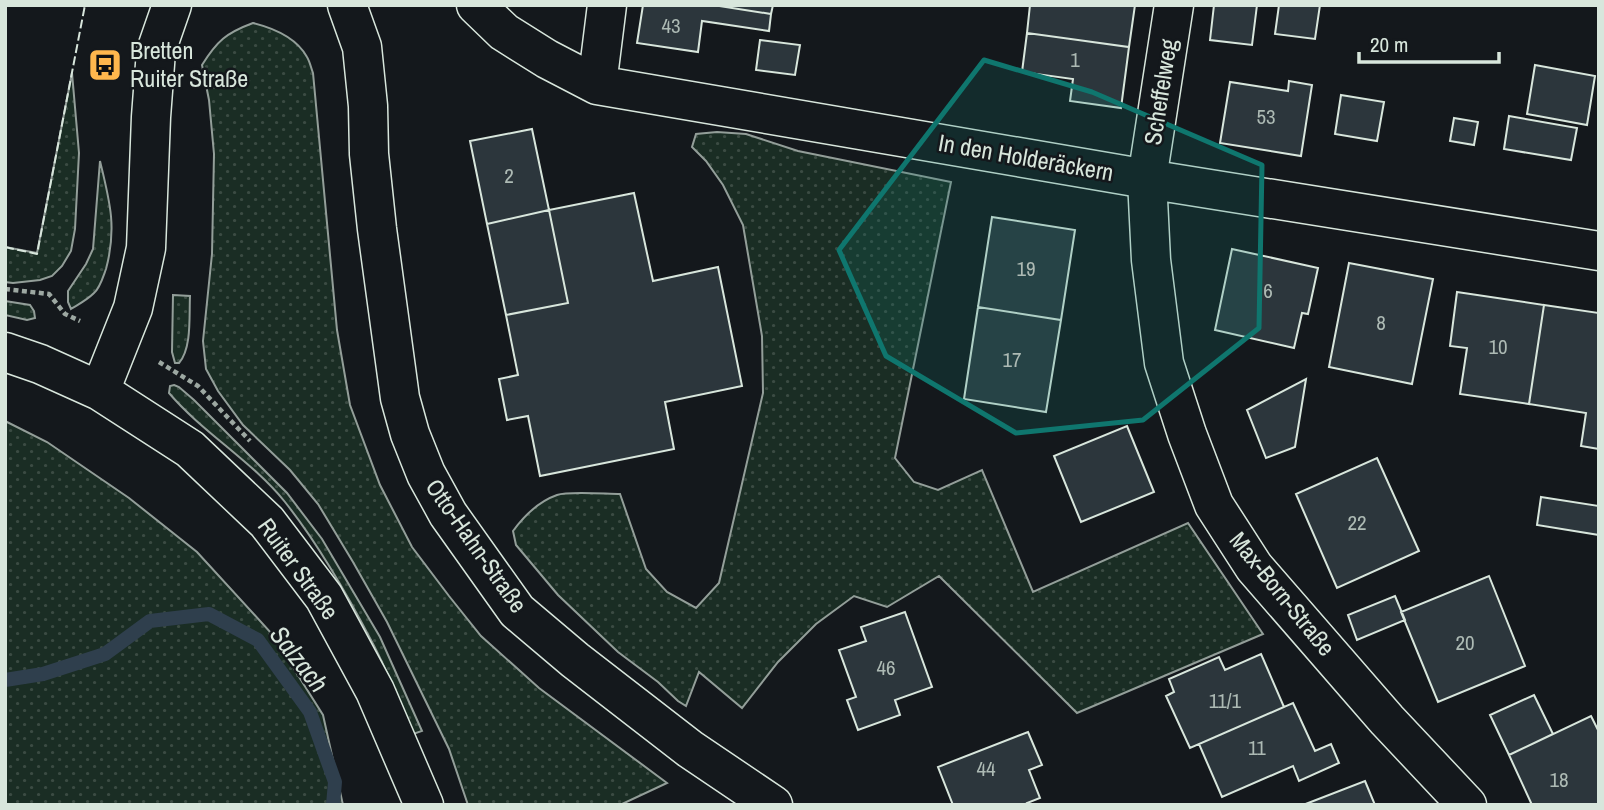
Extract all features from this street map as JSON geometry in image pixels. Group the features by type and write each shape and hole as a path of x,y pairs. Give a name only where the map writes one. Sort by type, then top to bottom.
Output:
{"street":[{"path":"100,391 133,308 146,248 156,51 172,5"},
{"name":"Otto-Hahn-Straße","path":"347,5 362,47 377,229 400,398 410,434 426,474 448,514 517,611 575,660 690,749 773,805"},
{"name":"In den Holderäckern","path":"477,5 504,32 547,59 597,85 1147,179 1599,251"},
{"path":"597,85 607,5"},
{"name":"Scheffelweg","path":"1147,179 1174,5"},
{"name":"Max-Born-Straße","path":"1147,179 1150,260 1164,363 1214,505 1254,567 1387,720 1467,805"},
{"name":"Ruiter Straße","path":"5,352 40,364 100,391 190,449 267,522 324,597 375,691 424,805"}],"path":[{"path":"5,289 49,294"}],"highlighted area":[{"path":"984,60 1092,92 1262,165 1259,328 1143,420 1016,433 886,356 839,250"}],"green space":[{"path":"253,23 276,31 297,44 307,57 313,73 337,330 350,405 380,485 412,547 481,636 539,688 667,783 620,805 468,805 449,749 387,622 353,562 318,504 290,470 243,425 218,391 206,369 203,341 212,254 214,154 209,100 202,65 223,39"},
{"path":"72,73 79,153 75,229 71,251 52,276 40,280 5,282 5,247 37,253"},
{"path":"696,134 746,134 798,151 951,182 895,458 914,482 938,490 982,470 1033,592 1188,523 1263,634 1077,713 939,576 887,607 854,596 816,624 778,662 742,708 699,672 686,706 618,652 558,595 516,545 513,531 544,501 557,495 620,494 646,569 667,592 696,608 719,583 763,393 762,336 743,225 723,185 692,147"},
{"path":"100,161 111,215 109,254 98,288 89,298 71,309 68,291 93,249"},
{"path":"173,295 190,296 188,340 179,363 175,363 172,352"},
{"path":"5,301 30,305 35,318 27,320 5,315"},
{"path":"174,385 194,400 287,493 322,539 380,637 422,731 413,734 362,624 332,570 297,518 258,473 197,421 169,393 170,386"},
{"path":"5,421 47,442 129,498 197,552 272,634 323,715 343,805 5,805"}],"building":[{"path":"643,5 713,5 771,14 769,31 702,21 698,52 637,43"},
{"path":"713,5 773,5 771,14"},
{"path":"1030,5 1135,5 1129,47 1027,33"},
{"path":"1214,5 1257,5 1252,45 1210,40"},
{"path":"1279,5 1320,5 1315,39 1275,34"},
{"path":"1027,33 1129,47 1121,108 1070,101 1073,79 1022,72"},
{"path":"760,40 800,45 795,75 756,70"},
{"path":"1535,65 1595,76 1587,125 1527,114"},
{"path":"1289,81 1312,85 1301,156 1220,143 1230,82 1288,91"},
{"path":"1341,95 1384,102 1377,141 1335,134"},
{"path":"1509,116 1577,128 1571,160 1504,149"},
{"path":"1454,118 1478,122 1474,145 1450,141"},
{"path":"532,129 549,210 487,224 470,141"},
{"path":"634,193 653,281 718,267 742,386 665,402 674,449 540,476 528,416 507,420 499,379 518,375 506,315 568,303 549,210"},
{"path":"549,210 568,303 506,315 487,224"},
{"path":"992,217 1075,230 1061,320 978,307"},
{"path":"1232,249 1318,268 1308,314 1302,313 1294,348 1215,330"},
{"path":"1349,263 1433,279 1412,384 1329,367"},
{"path":"1457,292 1544,305 1529,404 1460,394 1467,348 1450,346"},
{"path":"1544,305 1599,313 1599,449 1581,446 1586,413 1529,404"},
{"path":"978,307 1061,320 1046,412 964,399"},
{"path":"1306,379 1295,447 1266,458 1247,410"},
{"path":"1127,426 1154,492 1081,522 1054,456"},
{"path":"1377,458 1419,551 1337,588 1296,494"},
{"path":"1541,497 1599,506 1599,535 1537,525"},
{"path":"1489,576 1525,666 1438,702 1401,612"},
{"path":"1395,596 1405,620 1357,640 1348,615"},
{"path":"905,612 932,687 895,700 900,715 858,730 847,700 856,697 839,650 866,641 861,627"},
{"path":"1261,654 1284,707 1190,748 1166,696 1174,692 1169,679 1219,657 1225,670"},
{"path":"1534,695 1553,734 1509,755 1490,715"},
{"path":"1293,703 1315,751 1331,744 1339,763 1299,781 1293,766 1222,797 1199,744"},
{"path":"1591,716 1599,732 1599,805 1532,805 1509,755"},
{"path":"1028,732 1042,765 1029,770 1040,798 1027,803 1028,805 953,805 938,767"},
{"path":"1365,781 1375,805 1303,805"}],"waterway":[{"name":"Salzach","path":"5,680 43,674 105,654 150,621 209,614 258,640 310,712 335,782 333,805"}],"fence":[{"path":"5,247 37,254 85,5"}],"place":[{"name":"Bretten Ruiter Straße","path":"105,65"}]}
